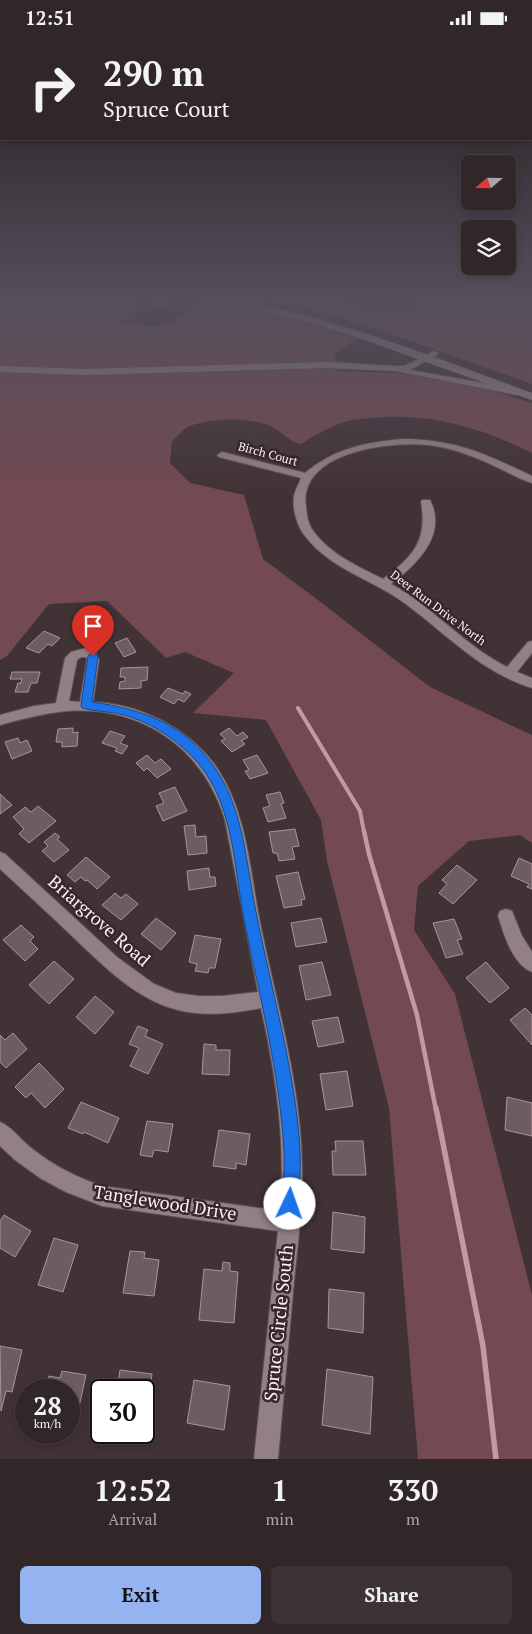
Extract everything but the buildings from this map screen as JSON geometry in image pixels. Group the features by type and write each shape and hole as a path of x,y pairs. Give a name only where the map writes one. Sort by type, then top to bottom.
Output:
{"street":[{"path":"394,369 407,367 414,363"},
{"path":"439,363 532,397"},
{"path":"463,363 532,388"},
{"path":"0,369 83,372 328,365 394,369 517,392"},
{"name":"Deer Run Drive North","path":"532,480 472,452 447,445 403,441 374,443 344,451 327,460 308,477 299,499 302,523 320,545 334,557 384,584 406,599 485,661 508,674 532,683"},
{"name":"Birch Court","path":"222,455 308,477"},
{"path":"384,584 410,565 421,552 426,539 429,520 426,503"},
{"path":"508,674 532,645"},
{"path":"62,706 71,658 76,654 84,652 91,654 93,659 86,705"},
{"name":"Spruce Circle South","path":"0,721 38,709 62,706 86,705 124,711 158,724 182,740 211,772 227,803 234,825 289,1119 292,1151 289,1222 266,1459"},
{"name":"Briargrove Road","path":"0,859 123,972 157,993 174,1001 193,1005 223,1006 266,999"},
{"path":"506,916 525,958 532,965"},
{"name":"Tanglewood Drive","path":"0,1132 25,1157 55,1177 102,1196 289,1222"}],"shaded area":[{"path":"0,363 336,363 337,371 396,373 457,380 532,403 532,453 474,429 454,423 413,417 351,420 329,428 300,444 265,424 232,419 199,423 185,429 172,441 170,463 190,483 244,495 263,559 430,687 532,735 532,843 520,835 469,841 418,886 414,930 455,994 532,1295 532,1459 418,1459 389,1108 327,861 321,820 266,720 193,713 234,673 185,652 166,658 107,601 49,604 7,656 0,660"},
{"path":"474,363 532,363 532,384"}],"waterway":[{"path":"298,708 360,811 364,832"},
{"path":"364,831 369,854 417,1015 436,1110"},
{"path":"436,1108 483,1346 496,1459"}],"route":[{"path":"93,656 86,705 124,711 158,724 172,732 201,759 220,787 227,803 236,832 249,910 283,1078 292,1151 290,1204"}]}
